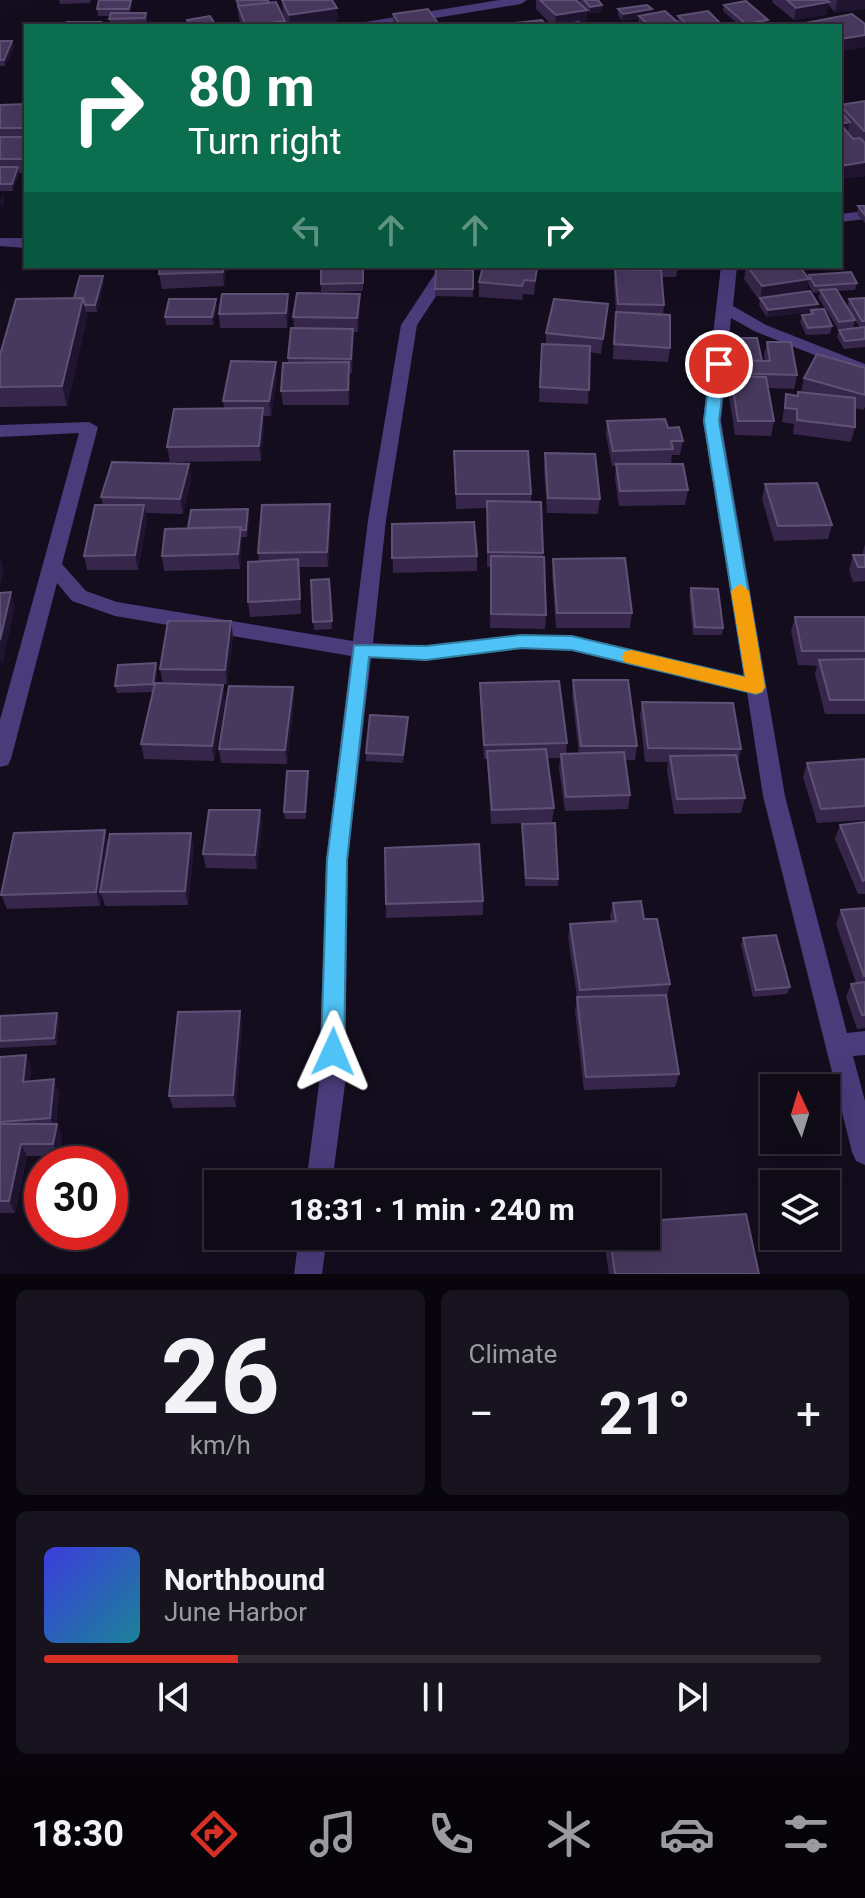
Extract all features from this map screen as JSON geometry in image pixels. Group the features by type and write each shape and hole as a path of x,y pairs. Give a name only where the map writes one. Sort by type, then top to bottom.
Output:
{"street":[{"path":"377,24 521,0"},
{"path":"842,218 865,215"},
{"path":"0,242 24,243"},
{"path":"321,1170 332,1084 337,860 377,520 409,325 447,268"},
{"path":"729,268 712,421 774,796 865,1152"},
{"path":"725,308 760,328 865,370"},
{"path":"0,431 89,427 51,564 6,703 0,759"},
{"path":"51,564 79,596 115,609 361,650 426,653 521,642 572,643 756,687"},
{"path":"838,1046 865,1043"},
{"path":"308,1274 311,1250"}],"building":[{"path":"99,0 131,0 129,9 97,9"},
{"path":"237,0 268,0 269,3 239,6"},
{"path":"282,0 332,0 337,8 289,15"},
{"path":"540,0 576,0 587,10 556,15"},
{"path":"584,0 598,0 602,5 590,7"},
{"path":"787,0 826,0 829,2 796,8"},
{"path":"746,1 768,20 746,24 724,5"},
{"path":"276,2 285,21 245,24 238,6"},
{"path":"647,5 652,9 623,14 618,9"},
{"path":"428,9 439,24 400,24 393,14"},
{"path":"665,11 680,24 648,24 639,16"},
{"path":"708,11 721,24 687,24 678,16"},
{"path":"111,13 146,13 145,18 109,19"},
{"path":"852,14 865,24 865,35 842,39 842,24 805,23"},
{"path":"210,16 215,24 189,24 187,20"},
{"path":"542,20 545,24 505,24"},
{"path":"67,22 101,22 100,24"},
{"path":"0,41 12,41 4,60 0,60"},
{"path":"865,101 865,131 842,107 842,105"},
{"path":"24,104 24,128 0,128 0,105"},
{"path":"842,113 850,122 842,124"},
{"path":"842,126 853,139 860,138 865,143 865,162 842,166"},
{"path":"0,137 24,137 24,159 0,159"},
{"path":"0,167 18,167 12,184 0,184"},
{"path":"160,268 223,268 223,272 159,274"},
{"path":"321,268 363,268 363,283 321,284"},
{"path":"482,268 537,268 535,281 524,280 522,286 479,282"},
{"path":"748,268 801,268 809,279 762,286"},
{"path":"436,269 473,270 473,289 435,289"},
{"path":"615,269 661,270 664,305 618,304"},
{"path":"851,272 857,283 815,286 809,275"},
{"path":"80,276 103,276 95,305 85,305 83,298 74,298"},
{"path":"836,289 855,320 839,322 820,290"},
{"path":"810,291 818,304 768,310 760,298"},
{"path":"297,293 360,294 357,318 293,317"},
{"path":"222,294 288,294 286,313 219,314"},
{"path":"83,298 62,386 0,387 0,355 16,299"},
{"path":"865,298 865,321 862,321 849,299"},
{"path":"169,299 216,299 212,317 165,317"},
{"path":"554,299 608,304 603,339 546,333"},
{"path":"824,309 832,326 808,328 802,315 813,314 811,310"},
{"path":"616,312 670,315 670,348 614,344"},
{"path":"865,327 865,339 845,341 839,330"},
{"path":"291,328 353,329 351,359 288,358"},
{"path":"728,338 757,338 762,361 733,360"},
{"path":"767,342 791,342 797,375 733,373 731,360 770,361"},
{"path":"542,344 590,346 589,390 540,387"},
{"path":"817,354 865,368 865,395 804,378"},
{"path":"231,361 276,362 269,401 223,401"},
{"path":"349,362 348,390 281,391 283,363"},
{"path":"731,376 766,377 774,421 738,421"},
{"path":"798,392 855,398 855,427 797,420 797,409 785,408 786,394 798,396"},
{"path":"263,408 259,446 167,447 174,409"},
{"path":"665,419 668,428 679,427 683,441 671,441 673,449 613,451 607,421"},
{"path":"454,451 528,451 531,494 456,494"},
{"path":"545,453 595,454 600,499 548,498"},
{"path":"112,462 189,464 180,499 101,497"},
{"path":"616,464 683,464 688,490 620,491"},
{"path":"817,483 832,525 778,526 765,484"},
{"path":"487,501 541,502 543,553 488,552"},
{"path":"330,504 327,552 258,553 262,505"},
{"path":"95,505 144,505 135,555 84,556"},
{"path":"248,509 246,530 240,530 241,527 188,528 191,510"},
{"path":"474,522 477,556 392,558 392,524"},
{"path":"241,527 238,554 162,556 165,529"},
{"path":"853,555 865,555 865,567 858,567"},
{"path":"491,556 544,557 546,615 491,614"},
{"path":"625,558 632,613 557,613 553,559"},
{"path":"298,559 300,599 248,602 248,562"},
{"path":"329,579 332,621 313,622 311,580"},
{"path":"691,588 718,589 723,628 695,627"},
{"path":"11,592 0,640 0,593"},
{"path":"795,617 865,617 865,651 802,651"},
{"path":"168,621 231,621 225,670 160,669"},
{"path":"865,659 865,700 830,700 819,660"},
{"path":"156,663 153,684 115,686 118,665"},
{"path":"573,680 628,680 637,746 581,746"},
{"path":"559,681 567,743 484,745 480,683"},
{"path":"155,683 223,685 212,746 141,744"},
{"path":"229,686 293,687 285,750 219,749"},
{"path":"642,702 733,703 741,749 648,748"},
{"path":"370,715 408,717 403,755 366,753"},
{"path":"546,749 554,808 492,810 487,751"},
{"path":"624,752 630,795 566,797 561,754"},
{"path":"736,755 745,798 677,799 670,756"},
{"path":"865,759 865,806 821,809 807,763"},
{"path":"287,771 308,771 305,812 284,812"},
{"path":"209,810 260,810 255,855 203,854"},
{"path":"865,822 865,880 863,881 840,825"},
{"path":"555,823 558,879 526,878 522,824"},
{"path":"105,830 96,892 1,895 14,833"},
{"path":"191,833 185,891 100,892 110,834"},
{"path":"479,844 483,901 386,904 385,848"},
{"path":"641,901 644,919 657,919 670,984 580,990 570,924 616,921 613,903"},
{"path":"865,908 865,976 864,976 841,910"},
{"path":"776,935 790,987 756,990 743,938"},
{"path":"865,982 865,1015 862,1015 851,984"},
{"path":"666,995 679,1074 586,1077 577,997"},
{"path":"240,1011 233,1095 169,1096 178,1012"},
{"path":"57,1013 54,1038 0,1041 0,1016"},
{"path":"26,1055 23,1082 54,1079 50,1118 0,1122 0,1057"},
{"path":"0,1124 57,1124 53,1144 21,1144 9,1201 0,1201"},
{"path":"746,1214 759,1274 615,1274 612,1250 660,1250 660,1220"}],"slow traffic":[{"path":"631,657 756,687 740,591"}],"route":[{"path":"333,1052 337,860 361,650 426,653 521,642 572,643 756,687 712,421 719,364"}]}
